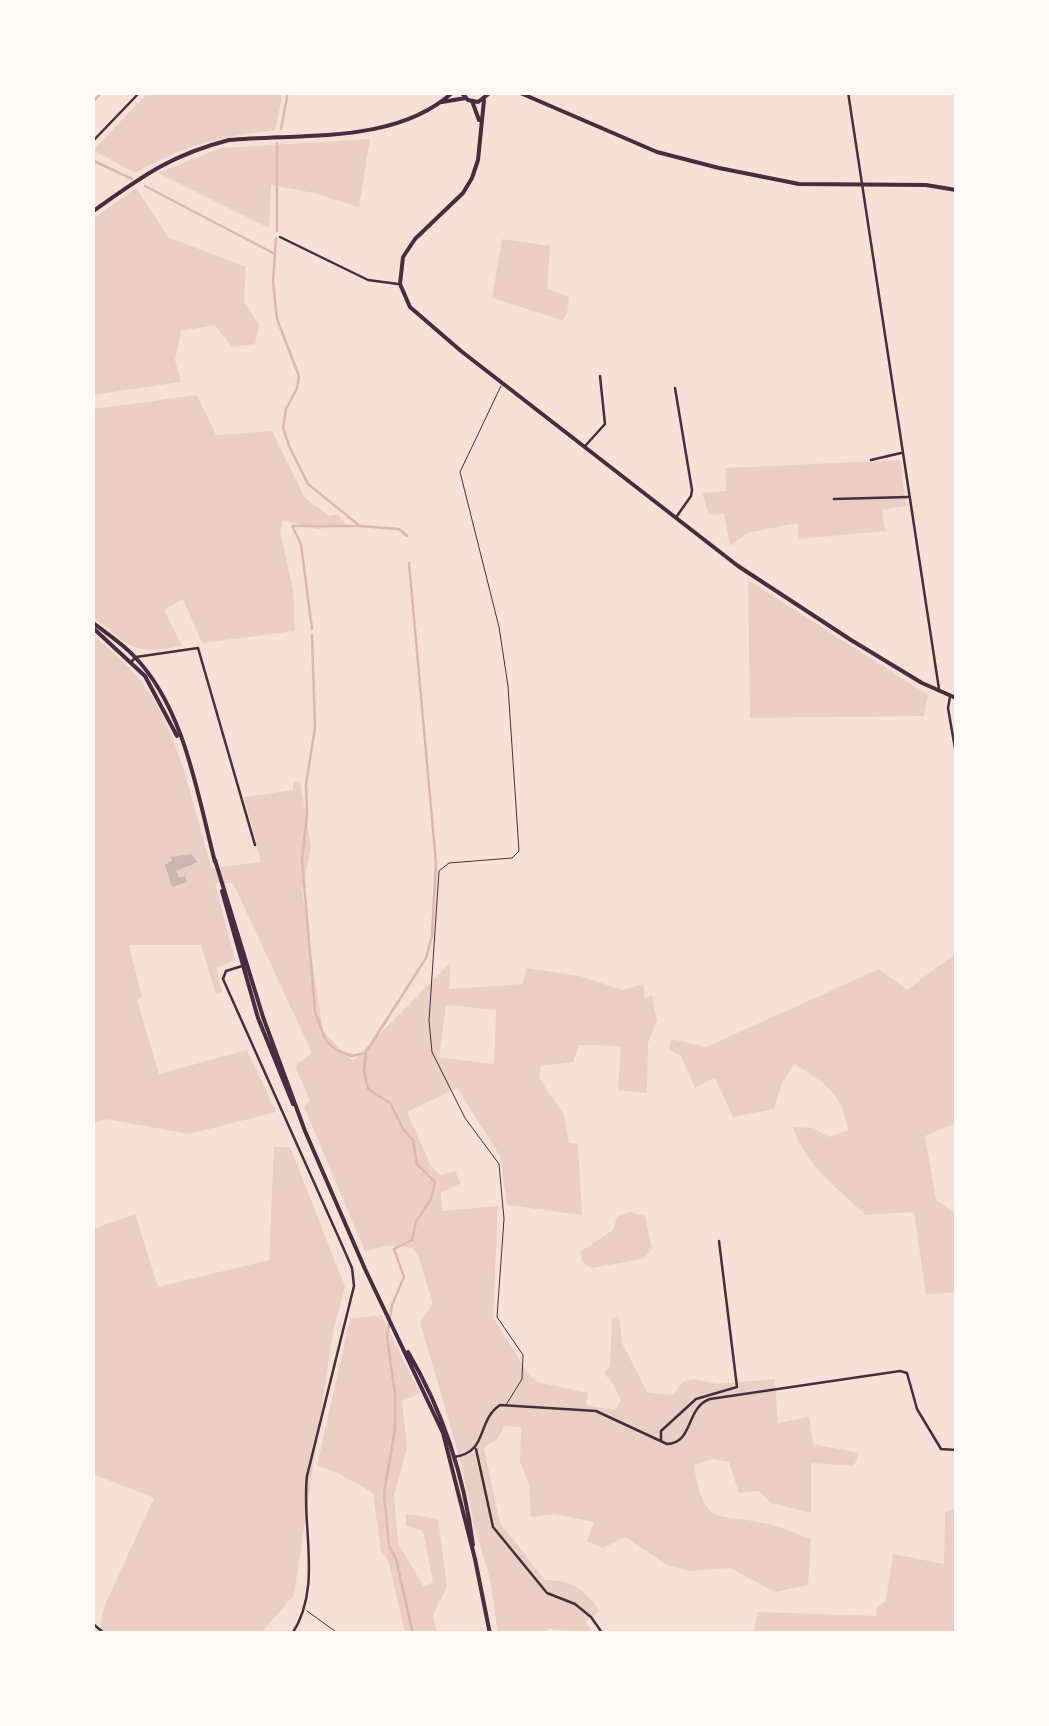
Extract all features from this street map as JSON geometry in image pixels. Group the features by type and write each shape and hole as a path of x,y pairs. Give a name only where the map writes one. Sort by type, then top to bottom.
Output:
{"main road":[{"path":"442,102 453,92"},
{"path":"518,92 657,152 799,184 915,185 956,190"},
{"path":"492,93 484,100 478,160 464,193 415,239 403,257 400,284 404,297 419,316 502,383 777,594 953,696"},
{"path":"466,97 480,120"},
{"path":"92,212 167,160 218,143 369,130 404,120 442,102 466,97 484,100"},
{"path":"92,624 134,659 159,698 185,754 245,965 306,1131 386,1313 439,1409 453,1457 490,1634"},
{"path":"393,1326 453,1457"}],"street":[{"path":"92,142 140,92"},
{"path":"848,92 939,691"},
{"path":"280,237 368,280 400,284"},
{"path":"584,446 605,424 600,376"},
{"path":"676,388 692,496 676,517"},
{"path":"871,460 903,453"},
{"path":"834,498 909,497"},
{"path":"134,659 198,648 255,845"},
{"path":"953,696 948,708 956,754"},
{"path":"245,965 226,971 223,979 336,1230 352,1268 354,1286 307,1476 304,1502 311,1547 304,1609 292,1634"},
{"path":"661,1441 661,1431 696,1399 737,1387 720,1241"},
{"path":"453,1457 470,1453 476,1447 495,1407 596,1411 676,1444 682,1440 696,1408 710,1398 900,1371 908,1374 917,1409 943,1451 956,1450"},
{"path":"476,1447 493,1527 548,1593 574,1604 591,1617 603,1634"},
{"path":"92,1623 104,1634"}],"lane":[{"path":"502,383 460,472 502,647 519,851 512,858 450,863 439,871 429,1021 432,1052 465,1118 499,1164 504,1218 497,1317 524,1355 522,1379 506,1406"},
{"path":"304,1609 339,1634"}],"shaded area":[{"path":"148,92 283,93 275,130 203,144 135,173 93,150"},
{"path":"370,139 359,207 271,185 269,228 158,173 221,148"},
{"path":"136,188 168,237 246,267 244,301 259,325 255,344 232,347 215,325 181,331 175,360 181,382 93,395 93,219"},
{"path":"502,239 550,246 547,289 569,297 567,314 562,320 492,298"},
{"path":"197,395 216,435 272,431 305,498 329,516 338,514 347,526 317,529 283,520 280,531 293,589 295,631 202,643 183,599 164,610 182,646 142,649 125,642 93,617 93,409"},
{"path":"900,460 906,506 882,510 885,531 799,539 797,523 747,533 730,546 724,514 709,515 702,493 726,491 725,468"},
{"path":"748,580 928,695 924,716 750,718"},
{"path":"92,634 132,670 167,725 212,868 261,862 244,797 293,790 293,782 300,781 311,847 302,890 323,1032 353,1061 451,962 449,989 523,984 526,968 580,976 622,990 644,984 644,997 652,996 657,1021 648,1043 647,1093 618,1090 621,1046 579,1045 573,1062 541,1066 539,1078 564,1115 569,1143 578,1144 582,1215 507,1205 500,1156 457,1088 407,1112 430,1164 440,1175 455,1171 461,1183 441,1193 442,1211 498,1206 493,1317 529,1375 538,1382 588,1393 586,1405 615,1410 621,1400 604,1374 610,1366 612,1318 619,1316 622,1343 647,1392 673,1395 683,1382 693,1379 717,1384 775,1379 778,1423 809,1417 813,1444 859,1453 854,1466 811,1463 811,1513 771,1503 758,1491 739,1493 729,1462 713,1459 694,1465 709,1510 811,1539 808,1585 775,1592 730,1568 689,1571 667,1565 625,1537 603,1548 587,1541 594,1522 554,1514 531,1517 529,1484 520,1462 521,1427 504,1426 498,1438 484,1448 500,1523 545,1580 577,1587 600,1611 585,1622 594,1633 549,1629 541,1633 498,1633 490,1579 461,1463 420,1322 433,1304 418,1255 412,1248 388,1246 365,1251 304,1107 310,1101 295,1066 312,1053 233,883 215,883 235,960 216,968 222,992 216,994 201,945 129,945 142,997 137,1000 159,1074 247,1050 276,1112 189,1134 106,1119 93,1124","holes":["446,1005 496,1010 494,1064 439,1057"]},
{"path":"956,953 956,1123 925,1136 936,1200 956,1214 956,1292 926,1295 914,1212 866,1215 824,1176 798,1141 793,1127 813,1128 829,1137 848,1130 841,1107 830,1090 794,1064 782,1083 774,1109 733,1117 715,1078 695,1088 681,1056 669,1050 671,1039 706,1047 879,969 907,990"},
{"path":"274,1147 290,1147 345,1287 333,1332 294,1595 261,1633 93,1634 92,1627 99,1633 104,1607 154,1498 93,1474 93,1229 135,1214 158,1287 269,1260"},
{"path":"629,1212 645,1216 652,1249 643,1259 591,1268 582,1261 580,1252 613,1230 617,1217"},
{"path":"381,1315 420,1393 402,1401 407,1448 394,1495 398,1543 424,1587 433,1582 423,1531 406,1526 406,1514 438,1519 447,1587 433,1615 437,1633 405,1633 388,1560 381,1551 373,1493 317,1466 350,1319"},
{"path":"956,1508 956,1633 754,1633 757,1612 877,1616 876,1609 886,1600 893,1554 944,1564 945,1512"}],"building":[{"path":"191,854 198,862 176,871 187,882 172,887 165,865 172,861 171,857"}],"waterway":[{"path":"92,103 102,92"},
{"path":"281,129 288,92"},
{"path":"277,143 277,231"},
{"path":"92,160 132,179"},
{"path":"145,186 273,253"},
{"path":"276,238 273,282 277,319 299,376 283,428 289,446 308,484 360,526 399,529 407,536"},
{"path":"312,629 301,544 292,526 359,526"},
{"path":"409,563 436,863 432,936 426,958 366,1052 364,1071 368,1089 390,1103 413,1140 417,1164 435,1182 412,1240 394,1249 404,1277 392,1305 387,1337 395,1394 395,1429 384,1493 389,1546 396,1559 413,1634"},
{"path":"312,635 315,728 306,784 302,860 315,1012 326,1041 336,1050 352,1056 364,1053"}]}
